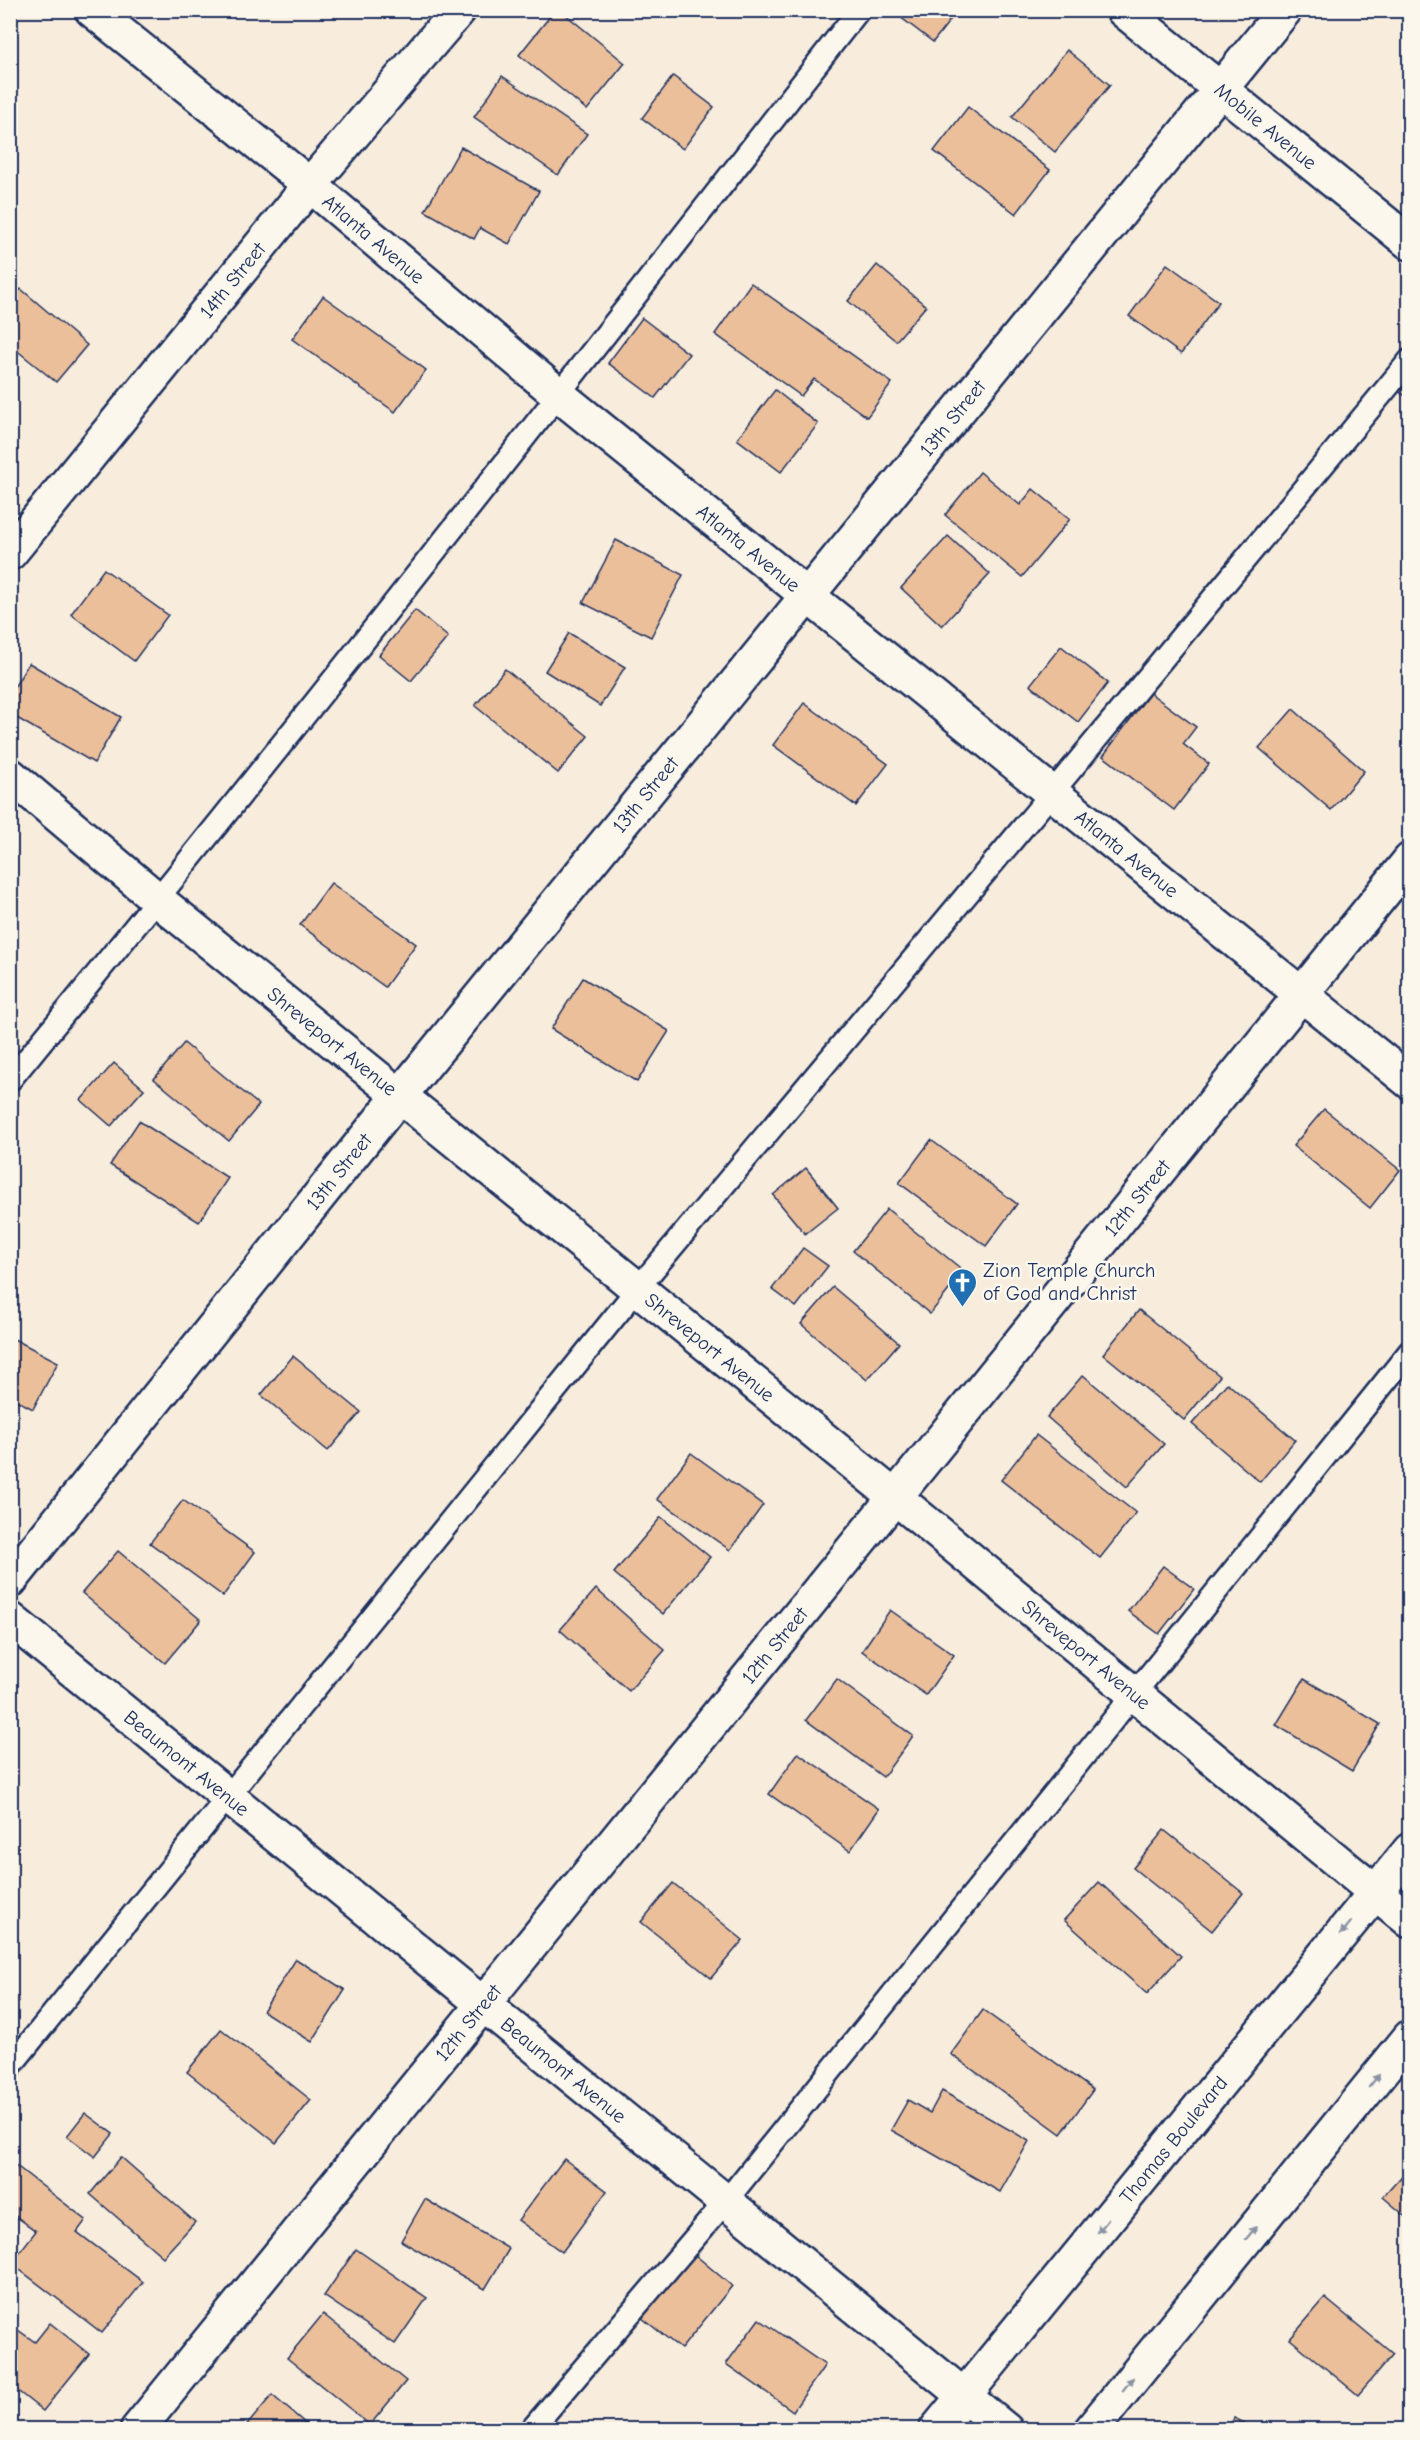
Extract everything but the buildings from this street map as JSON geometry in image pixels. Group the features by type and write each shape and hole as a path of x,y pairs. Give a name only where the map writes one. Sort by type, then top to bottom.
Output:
{"street":[{"name":"Atlanta Avenue","path":"92,10 310,185 559,395 806,596 1410,1082"},
{"name":"14th Street","path":"10,553 310,185 459,10"},
{"name":"Mobile Avenue","path":"1123,10 1410,243"},
{"name":"13th Street","path":"10,1581 401,1095 1285,10"},
{"name":"Shreveport Avenue","path":"10,775 158,900 895,1497 1410,1921"},
{"name":"12th Street","path":"137,2430 1410,860"},
{"name":"Beaumont Avenue","path":"10,1619 1006,2430"},
{"name":"Thomas Boulevard","path":"936,2430 1410,1850"},
{"path":"1091,2430 1410,2037"}],"lane":[{"path":"10,1080 158,900 559,395 859,10"},
{"path":"10,2067 638,1288 1410,360"},
{"path":"531,2430 726,2201 1410,1351"}],"place":[{"name":"Zion Temple Church of God and Christ","path":"962,1308"}]}
